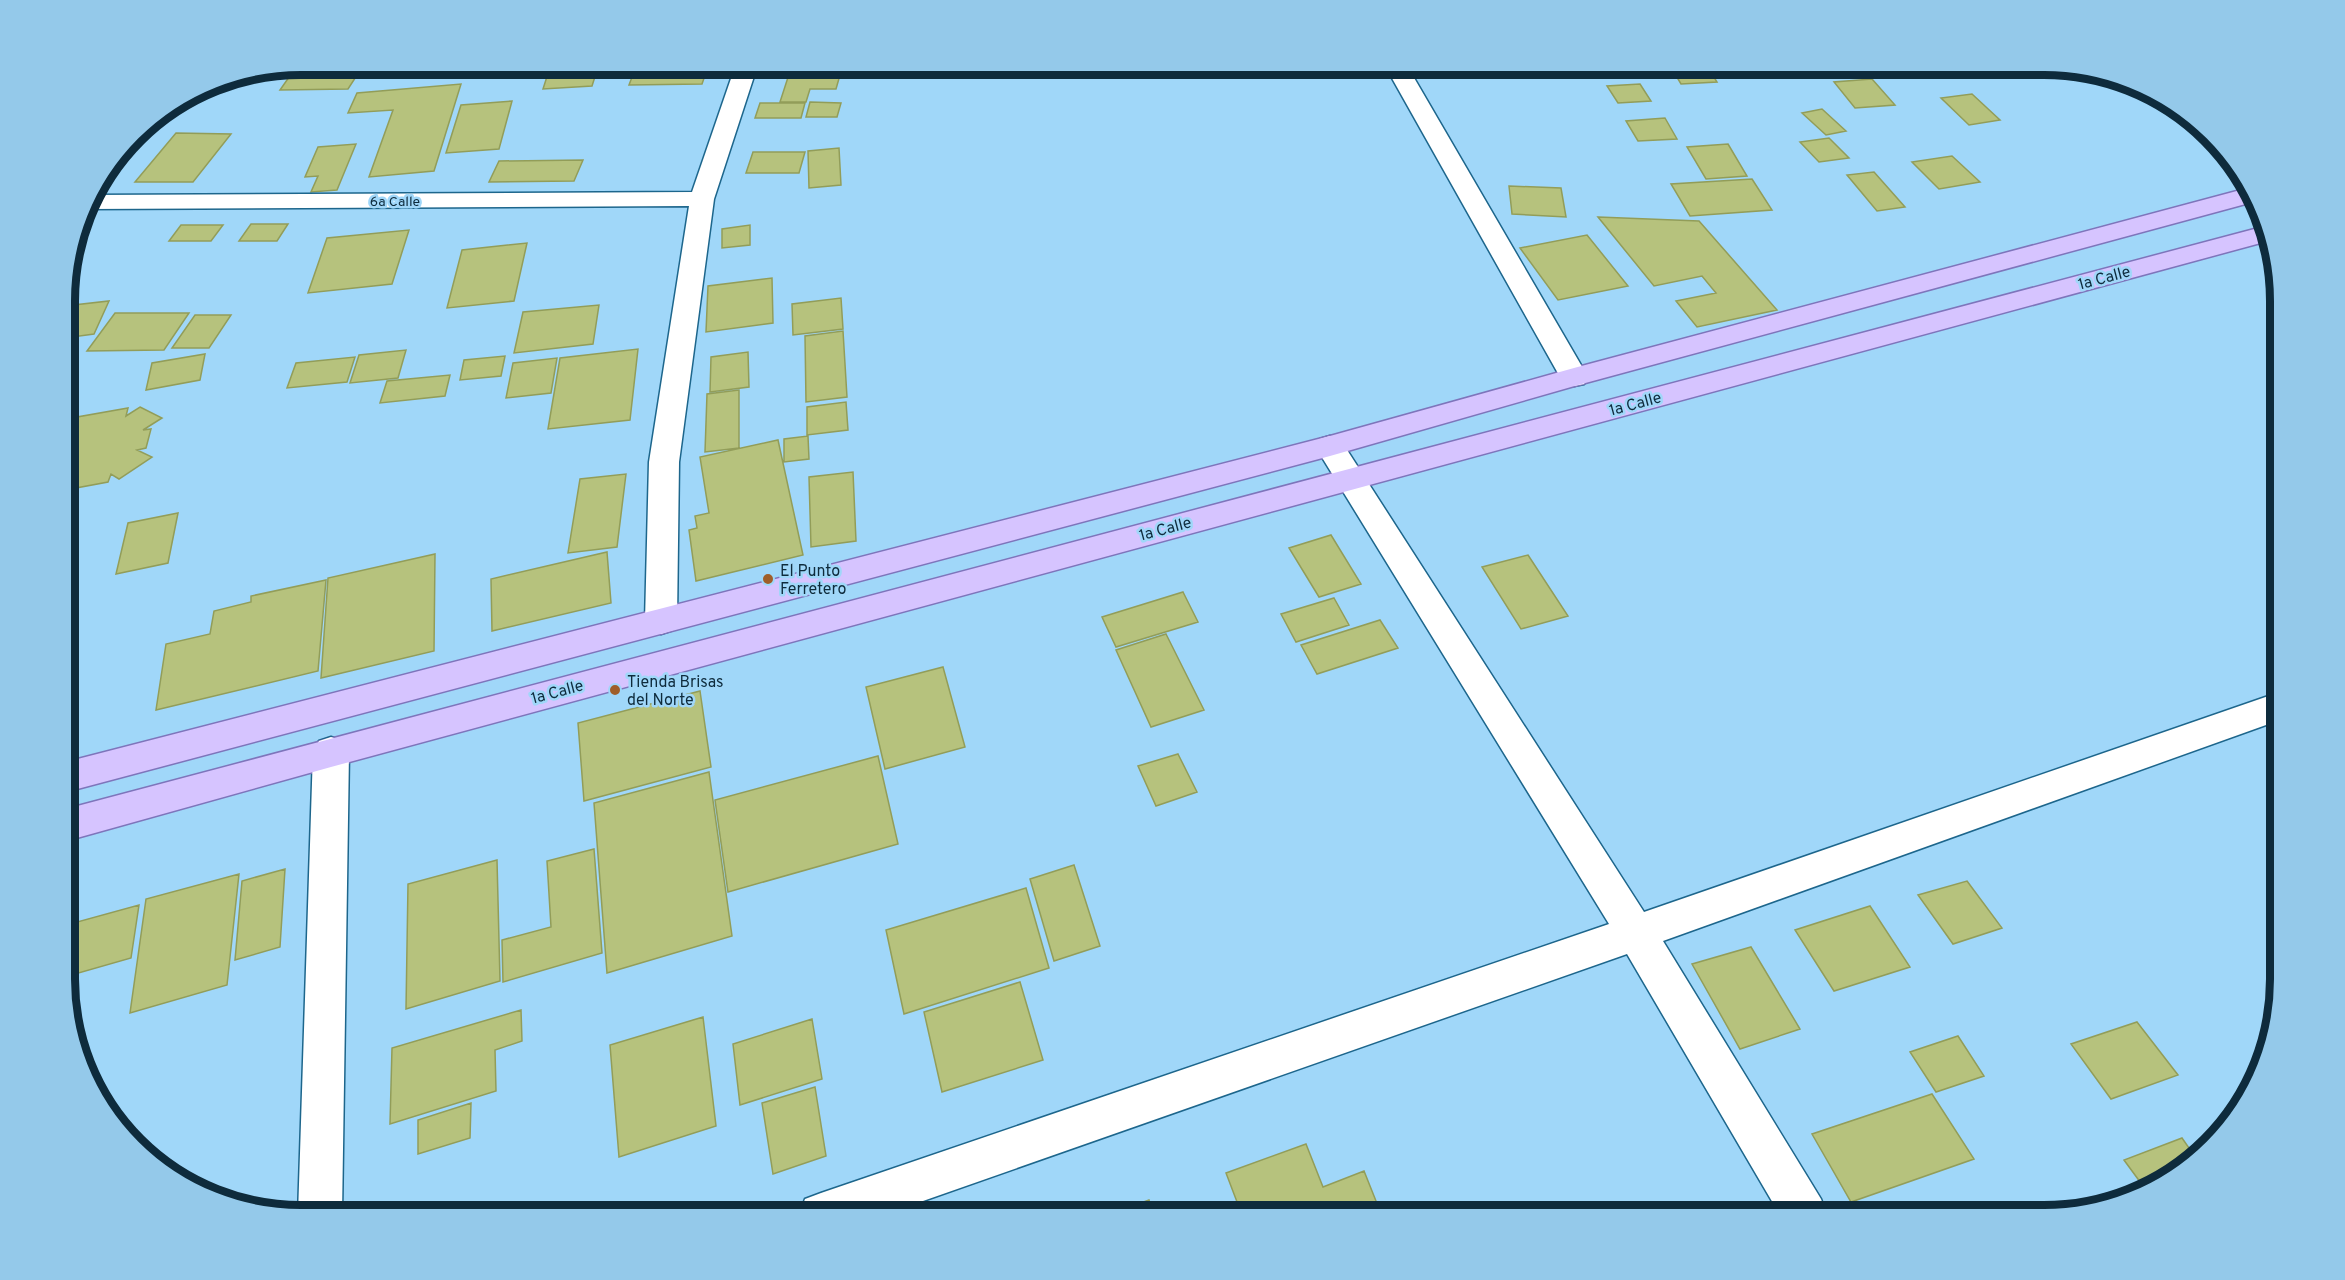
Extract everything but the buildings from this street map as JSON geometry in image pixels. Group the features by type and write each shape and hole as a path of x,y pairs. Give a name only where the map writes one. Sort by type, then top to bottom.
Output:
{"main road":[{"path":"75,775 1330,446 1574,377 2245,196"},
{"name":"1a Calle","path":"75,823 2260,235"}],"street":[{"path":"661,621 664,462 702,199 743,75"},
{"path":"1401,75 1574,377"},
{"name":"6a Calle","path":"98,202 702,199"},
{"path":"1330,446 1636,933 1799,1205"},
{"path":"850,1205 1636,933 2270,710"},
{"path":"320,1205 331,752"}],"place":[{"name":"El Punto Ferretero","path":"768,579"},
{"name":"Tienda Brisas del Norte","path":"615,690"}]}
